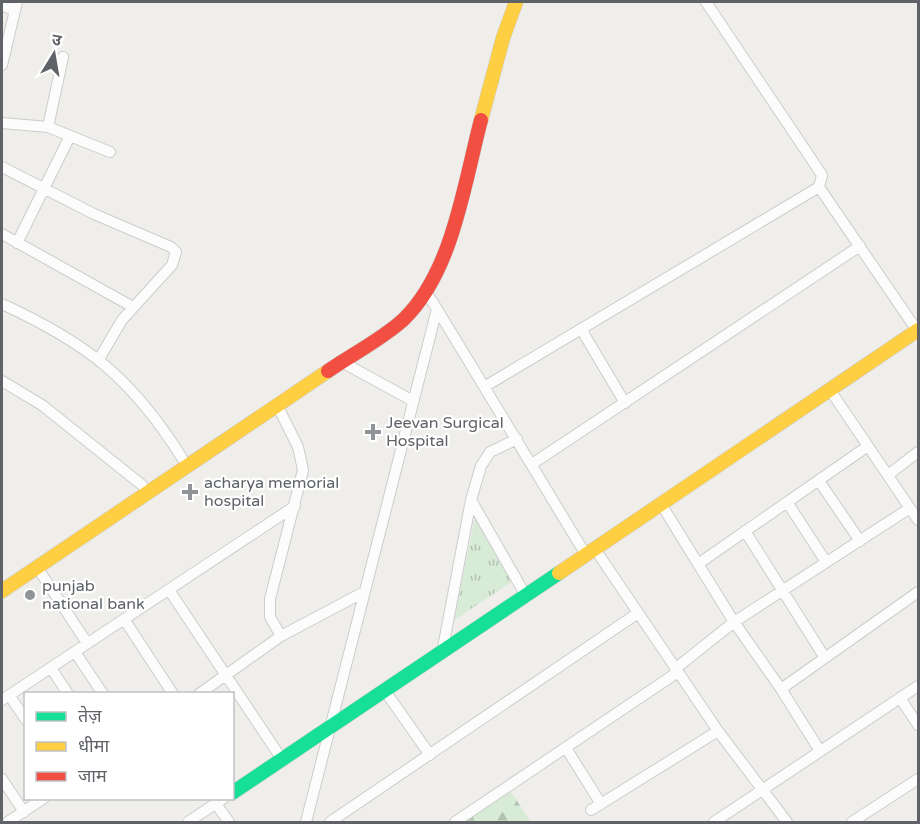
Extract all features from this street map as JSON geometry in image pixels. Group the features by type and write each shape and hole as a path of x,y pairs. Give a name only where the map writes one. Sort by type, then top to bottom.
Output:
{"main road":[{"path":"2,591 403,320 422,297 444,257 496,60 516,2"},
{"path":"2,579 397,311 422,297"},
{"path":"234,792 918,331"}],"street":[{"path":"484,387 819,187 822,175 706,2"},
{"path":"2,6 16,6 2,65"},
{"path":"48,127 63,57"},
{"path":"2,124 48,127 110,152"},
{"path":"17,243 70,136"},
{"path":"2,167 44,189 152,237 176,252 172,265 133,307 99,359"},
{"path":"819,187 918,331"},
{"path":"2,234 133,307"},
{"path":"532,464 860,246"},
{"path":"422,297 437,309 532,464 590,552 638,614 717,731 787,822"},
{"path":"2,304 60,333 99,359 157,418 182,458"},
{"path":"309,820 364,592 437,309"},
{"path":"581,329 625,403"},
{"path":"340,362 413,401"},
{"path":"2,381 42,405 142,484"},
{"path":"830,390 918,520"},
{"path":"277,405 298,447 303,470 296,506 270,599 270,616 281,636"},
{"path":"441,653 471,500 484,459 490,452 517,439"},
{"path":"698,564 868,446"},
{"path":"888,475 918,452"},
{"path":"819,481 860,541"},
{"path":"471,500 526,596"},
{"path":"787,502 826,562"},
{"path":"661,504 734,622 781,689 820,751"},
{"path":"24,718 5,698 296,506"},
{"path":"455,822 677,671 734,622 910,508"},
{"path":"745,531 781,592 825,658"},
{"path":"37,567 87,643"},
{"path":"169,590 283,760"},
{"path":"200,692 281,636 364,592"},
{"path":"781,689 918,592"},
{"path":"330,822 638,614"},
{"path":"124,619 172,692"},
{"path":"75,652 102,692"},
{"path":"51,668 67,692"},
{"path":"714,822 918,686"},
{"path":"385,691 430,755"},
{"path":"900,698 918,725"},
{"path":"591,810 717,731"},
{"path":"566,748 601,804"},
{"path":"2,779 24,812"},
{"path":"852,822 918,779"},
{"path":"8,822 41,800"},
{"path":"188,822 220,801 230,822"}],"green space":[{"path":"476,514 513,581 453,621"},
{"path":"511,792 531,822 465,822"}],"traffic: fast":[{"path":"234,792 559,573"}],"traffic: slow":[{"path":"481,120 503,38 516,2"},
{"path":"559,573 918,330"},
{"path":"2,591 328,371"}],"traffic: jam":[{"path":"328,371 396,326 421,299 445,252 462,198 481,120"}],"place":[{"name":"Jeevan Surgical Hospital","path":"373,432"},
{"name":"acharya memorial hospital","path":"190,492"},
{"name":"punjab national bank","path":"30,595"}]}
